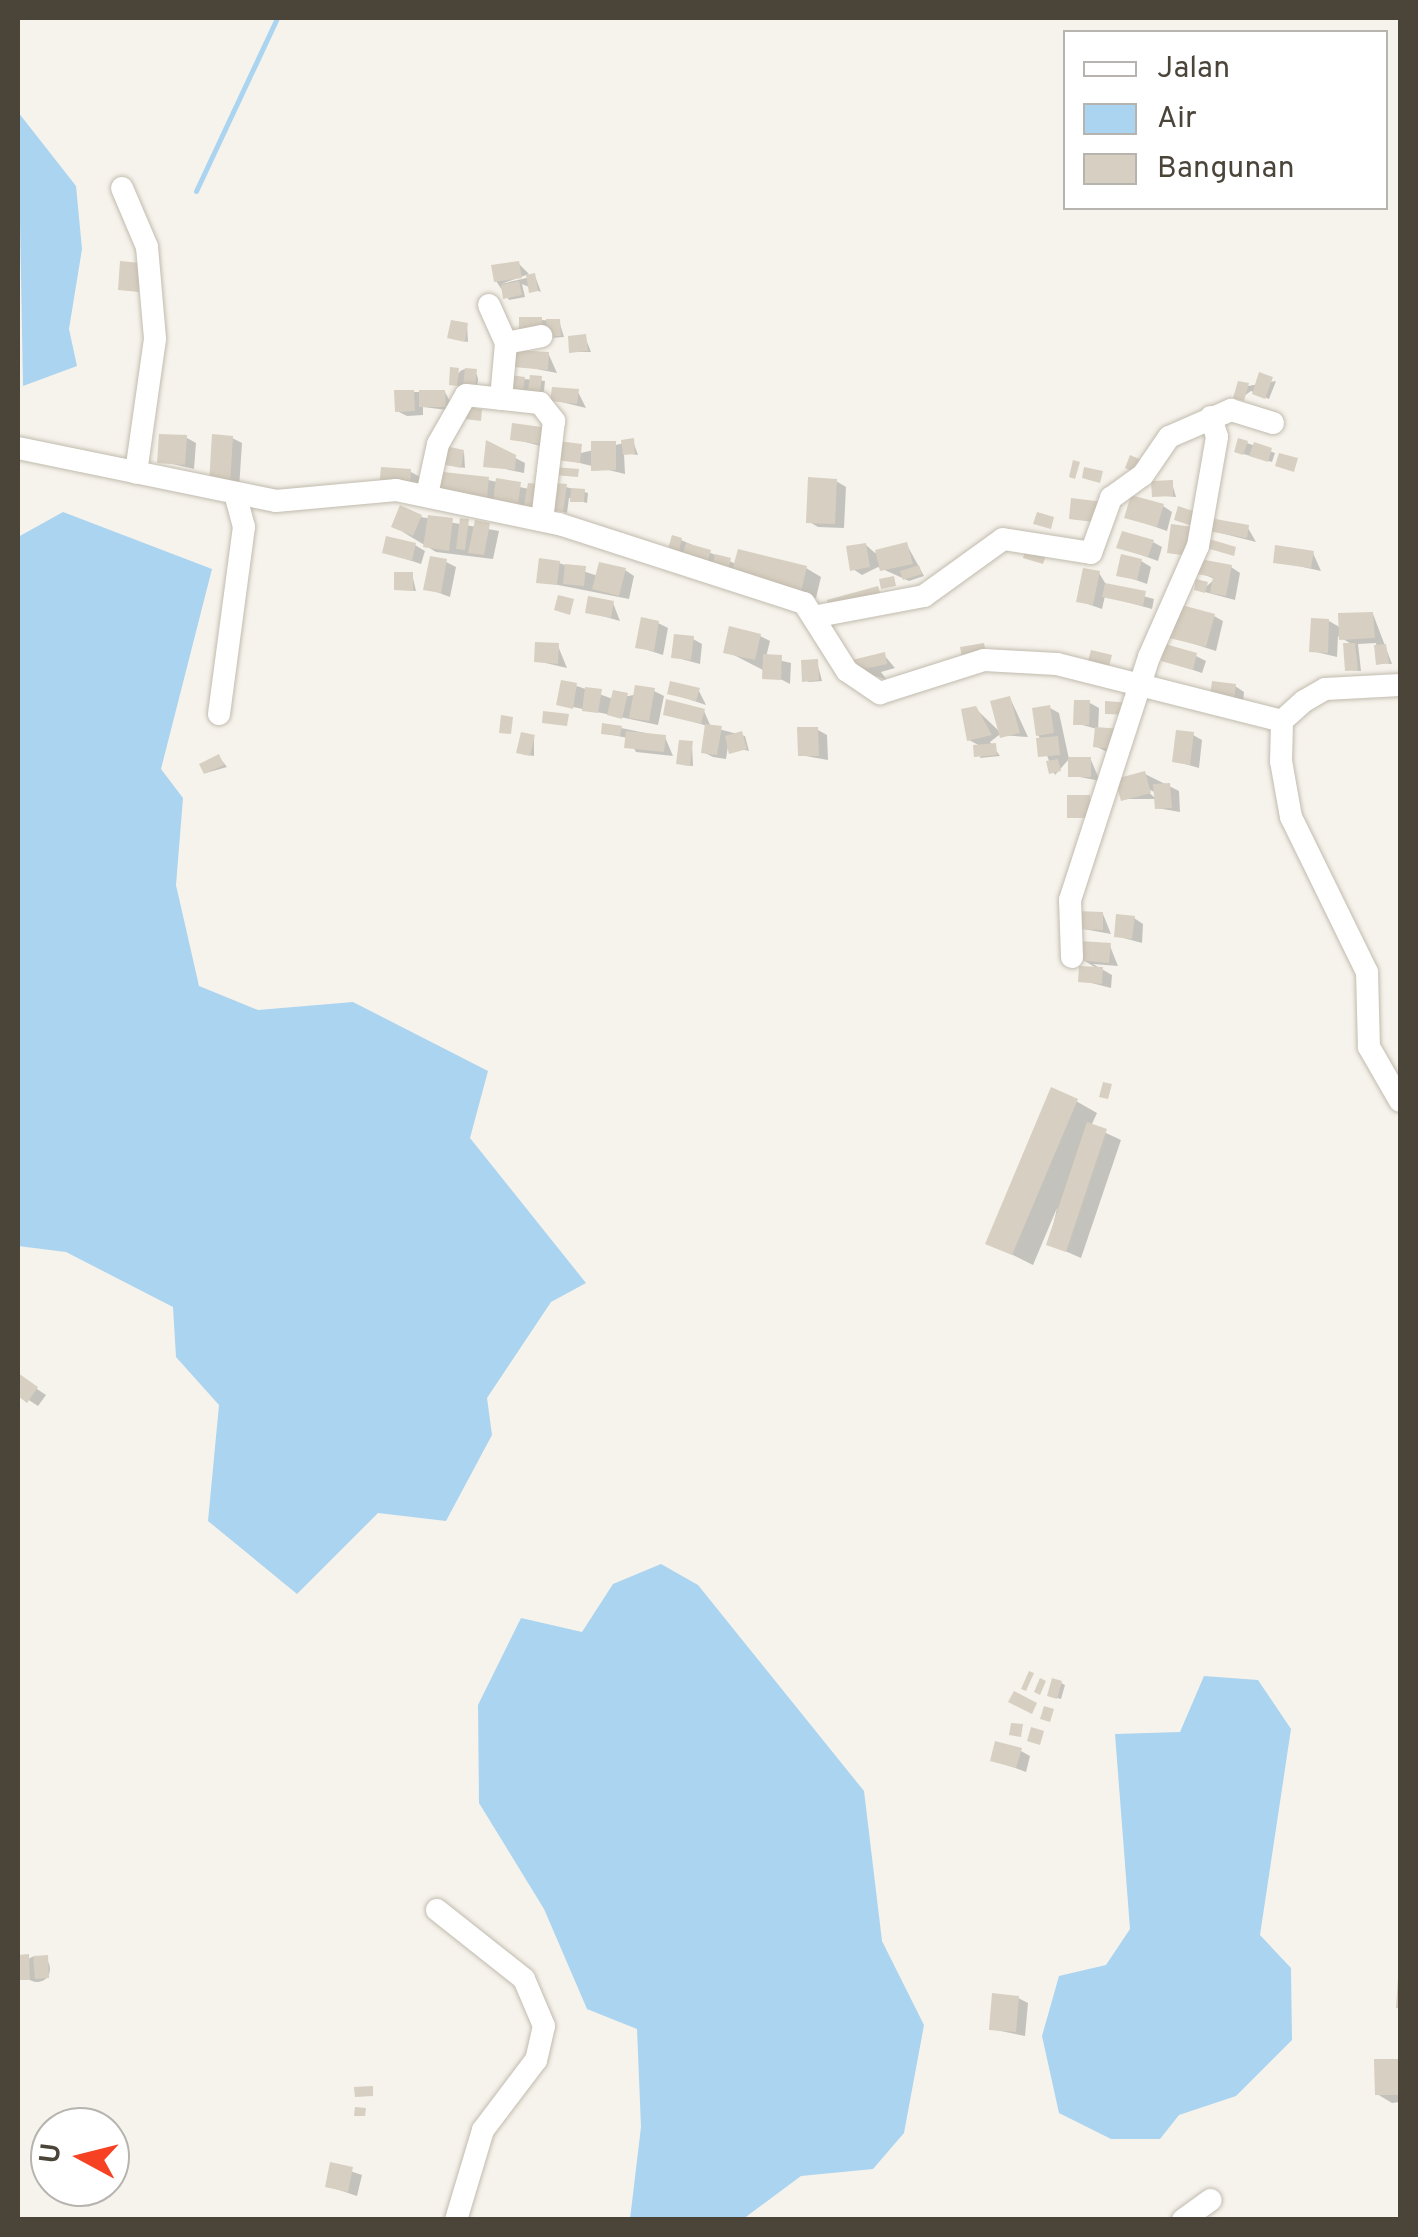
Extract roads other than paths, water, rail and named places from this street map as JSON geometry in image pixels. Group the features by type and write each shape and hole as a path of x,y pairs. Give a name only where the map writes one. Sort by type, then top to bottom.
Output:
{"street":[{"path":"122,188 146,247 155,339 136,473"},
{"path":"489,305 506,343 502,399"},
{"path":"506,343 541,336"},
{"path":"428,495 430,464 460,400 502,399 540,404 554,421 542,520"},
{"path":"818,616 924,596 1003,539 1095,550 1118,490 1144,475 1169,437 1231,410 1273,422"},
{"path":"1072,957 1070,900 1139,686 1198,546 1217,437 1211,416"},
{"path":"18,448 276,501 428,495 542,520 777,590 818,616 847,671 880,693 984,660 1104,670 1139,686 1282,720 1325,689 1400,685"},
{"path":"220,714 244,527 235,492"},
{"path":"1282,720 1291,817 1368,972 1369,1047 1400,1101"},
{"path":"437,1910 524,1979 544,2026 536,2060 483,2130 456,2220"},
{"path":"1182,2220 1211,2200"}],"water":[{"path":"18,112 76,186 82,249 69,329 77,366 23,386"},
{"path":"63,512 212,569 161,769 183,798 176,885 199,986 258,1010 353,1002 488,1071 470,1138 586,1283 551,1302 487,1398 492,1435 446,1521 378,1513 297,1594 208,1521 219,1405 176,1357 173,1307 66,1252 18,1246 18,537"},
{"path":"661,1564 698,1585 864,1791 882,1941 924,2025 904,2133 873,2169 801,2176 743,2219 630,2219 641,2127 637,2029 587,2009 544,1909 479,1803 478,1705 521,1618 582,1632 613,1584"},
{"path":"1204,1676 1258,1680 1291,1729 1260,1935 1291,1968 1292,2040 1236,2096 1179,2115 1160,2139 1111,2139 1059,2113 1042,2036 1059,1976 1106,1965 1130,1929 1115,1734 1180,1732"}],"waterway":[{"path":"196,191 277,18"}]}
